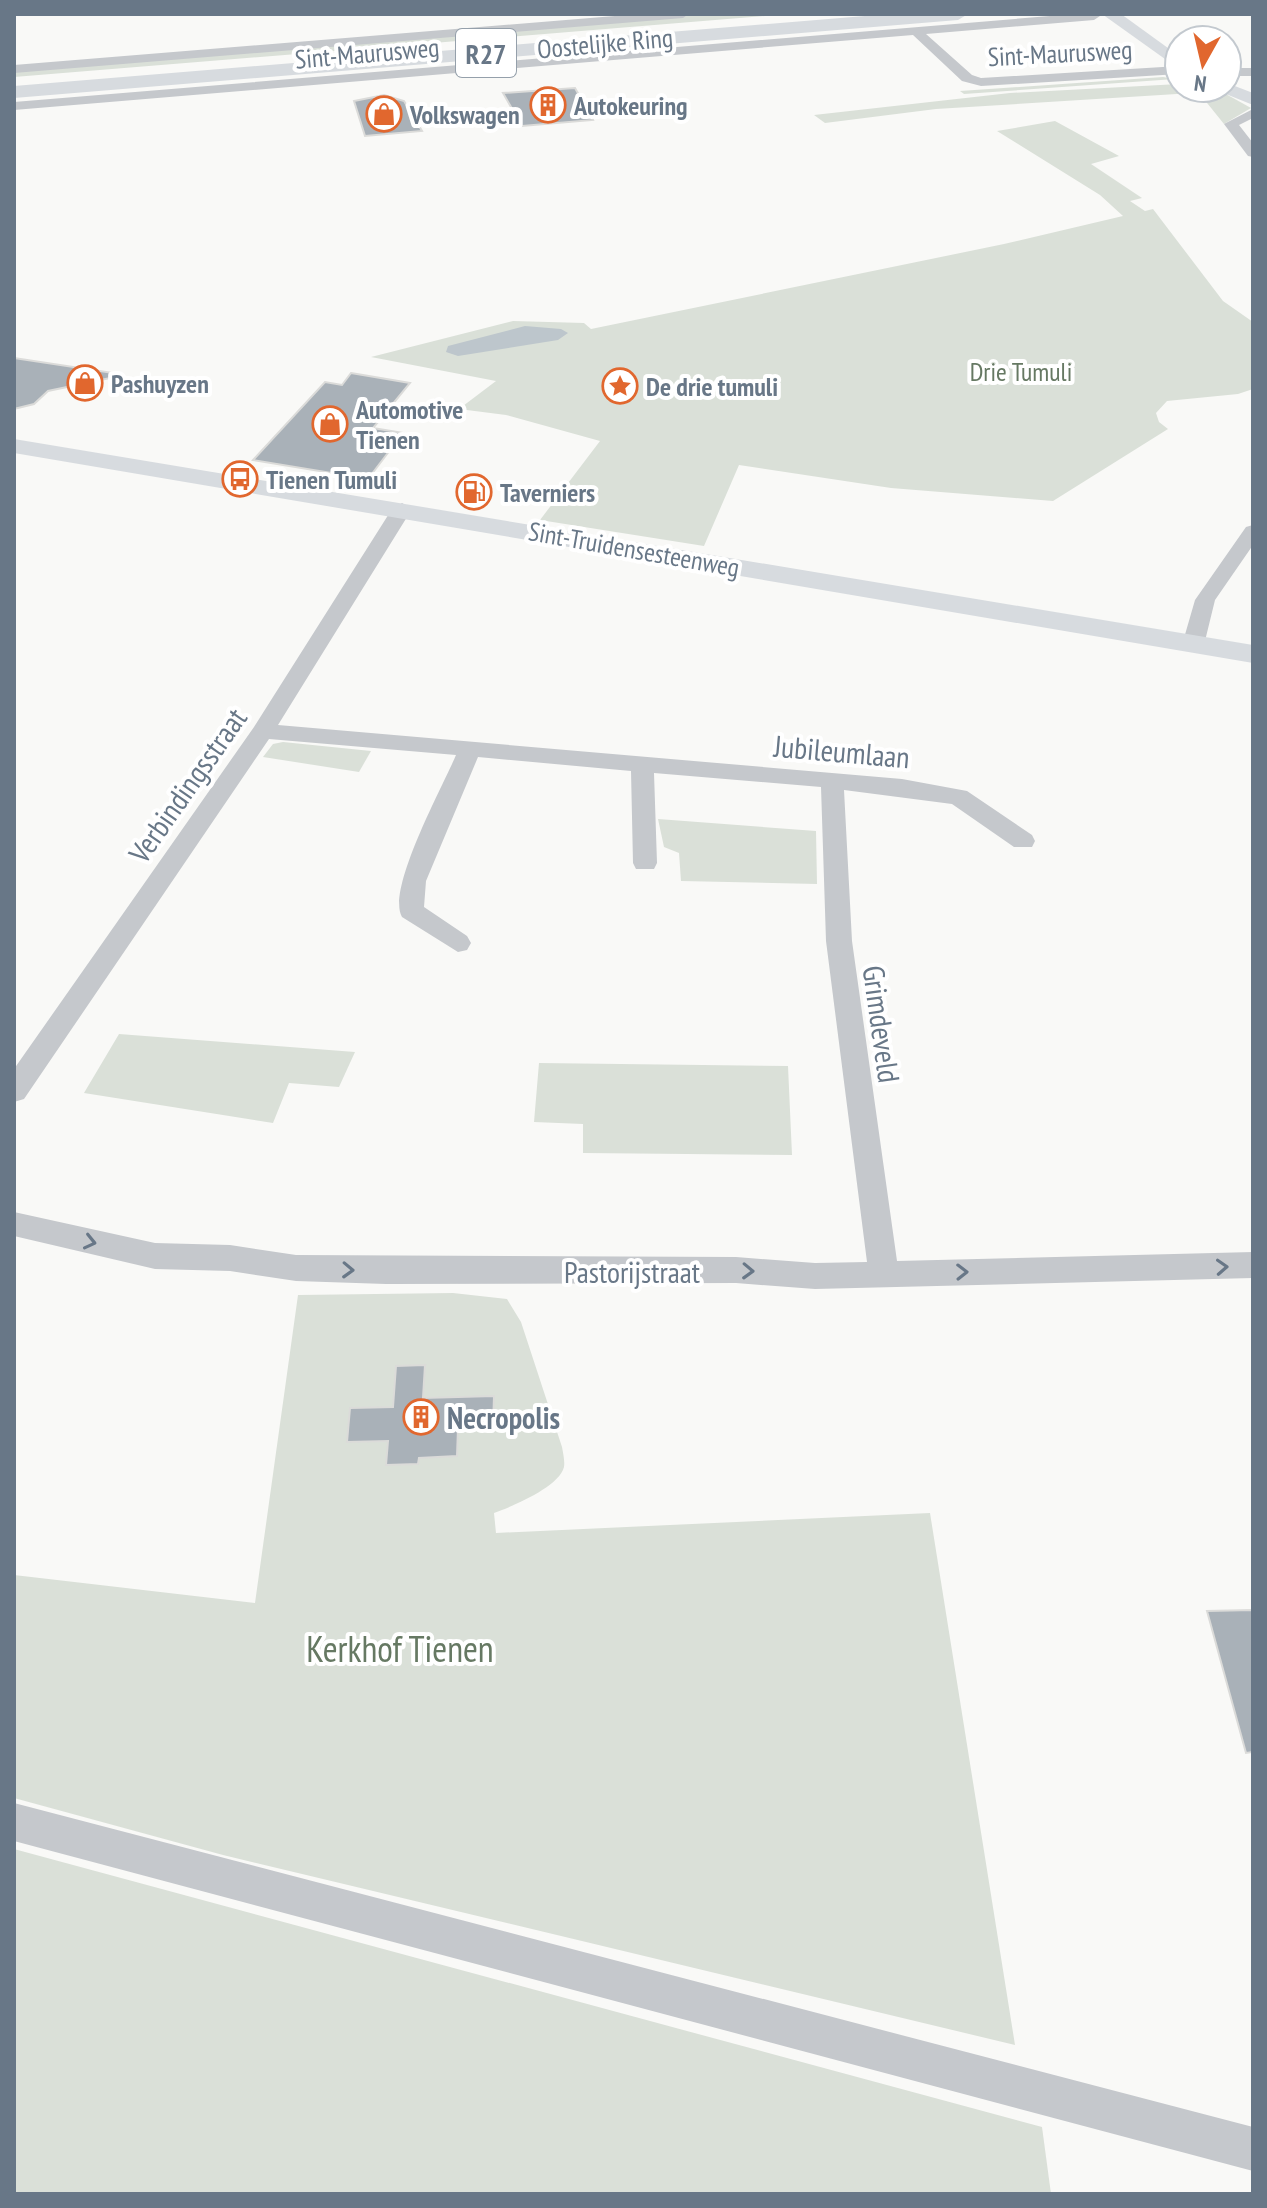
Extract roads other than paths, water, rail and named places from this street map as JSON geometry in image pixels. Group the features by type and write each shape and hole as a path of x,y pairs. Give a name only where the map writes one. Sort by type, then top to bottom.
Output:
{"highway":[{"name":"Oostelijke Ring","path":"14,82 847,14"},
{"name":"Oostelijke Ring","path":"14,92 958,14"}],"main road":[{"path":"1102,15 1163,54"},
{"name":"Sint-Truidensesteenweg","path":"14,446 1253,654"}],"street":[{"path":"14,69 683,14"},
{"name":"Sint-Maurusweg","path":"14,106 1102,15"},
{"name":"Sint-Maurusweg","path":"915,30 967,78 981,82 1163,71"},
{"path":"1253,113 1231,124 1253,153"},
{"name":"Verbindingsstraat","path":"14,1091 263,731 402,509"},
{"path":"1193,645 1205,600 1253,531"},
{"name":"Jubileumlaan","path":"263,731 902,787 959,797 1023,841"},
{"path":"458,943 411,911 414,881 469,751"},
{"path":"642,766 645,863"},
{"name":"Grimdeveld","path":"832,781 839,941 884,1274"},
{"name":"Pastorijstraat","path":"14,1224 155,1256 230,1258 296,1268 386,1271 736,1270 815,1276 1253,1265"},
{"path":"14,1822 1253,2149"}],"place":[{"name":"Autokeuring","path":"548,105"},
{"name":"Volkswagen","path":"384,114"},
{"name":"Pashuyzen","path":"85,383"},
{"name":"De drie tumuli","path":"620,386"},
{"name":"Automotive Tienen","path":"330,424"},
{"name":"Tienen Tumuli","path":"240,479"},
{"name":"Taverniers","path":"474,492"},
{"name":"Necropolis","path":"421,1417"}],"park label":[{"name":"Drie Tumuli","path":"1021,371"},
{"name":"Kerkhof Tienen","path":"400,1648"}]}
